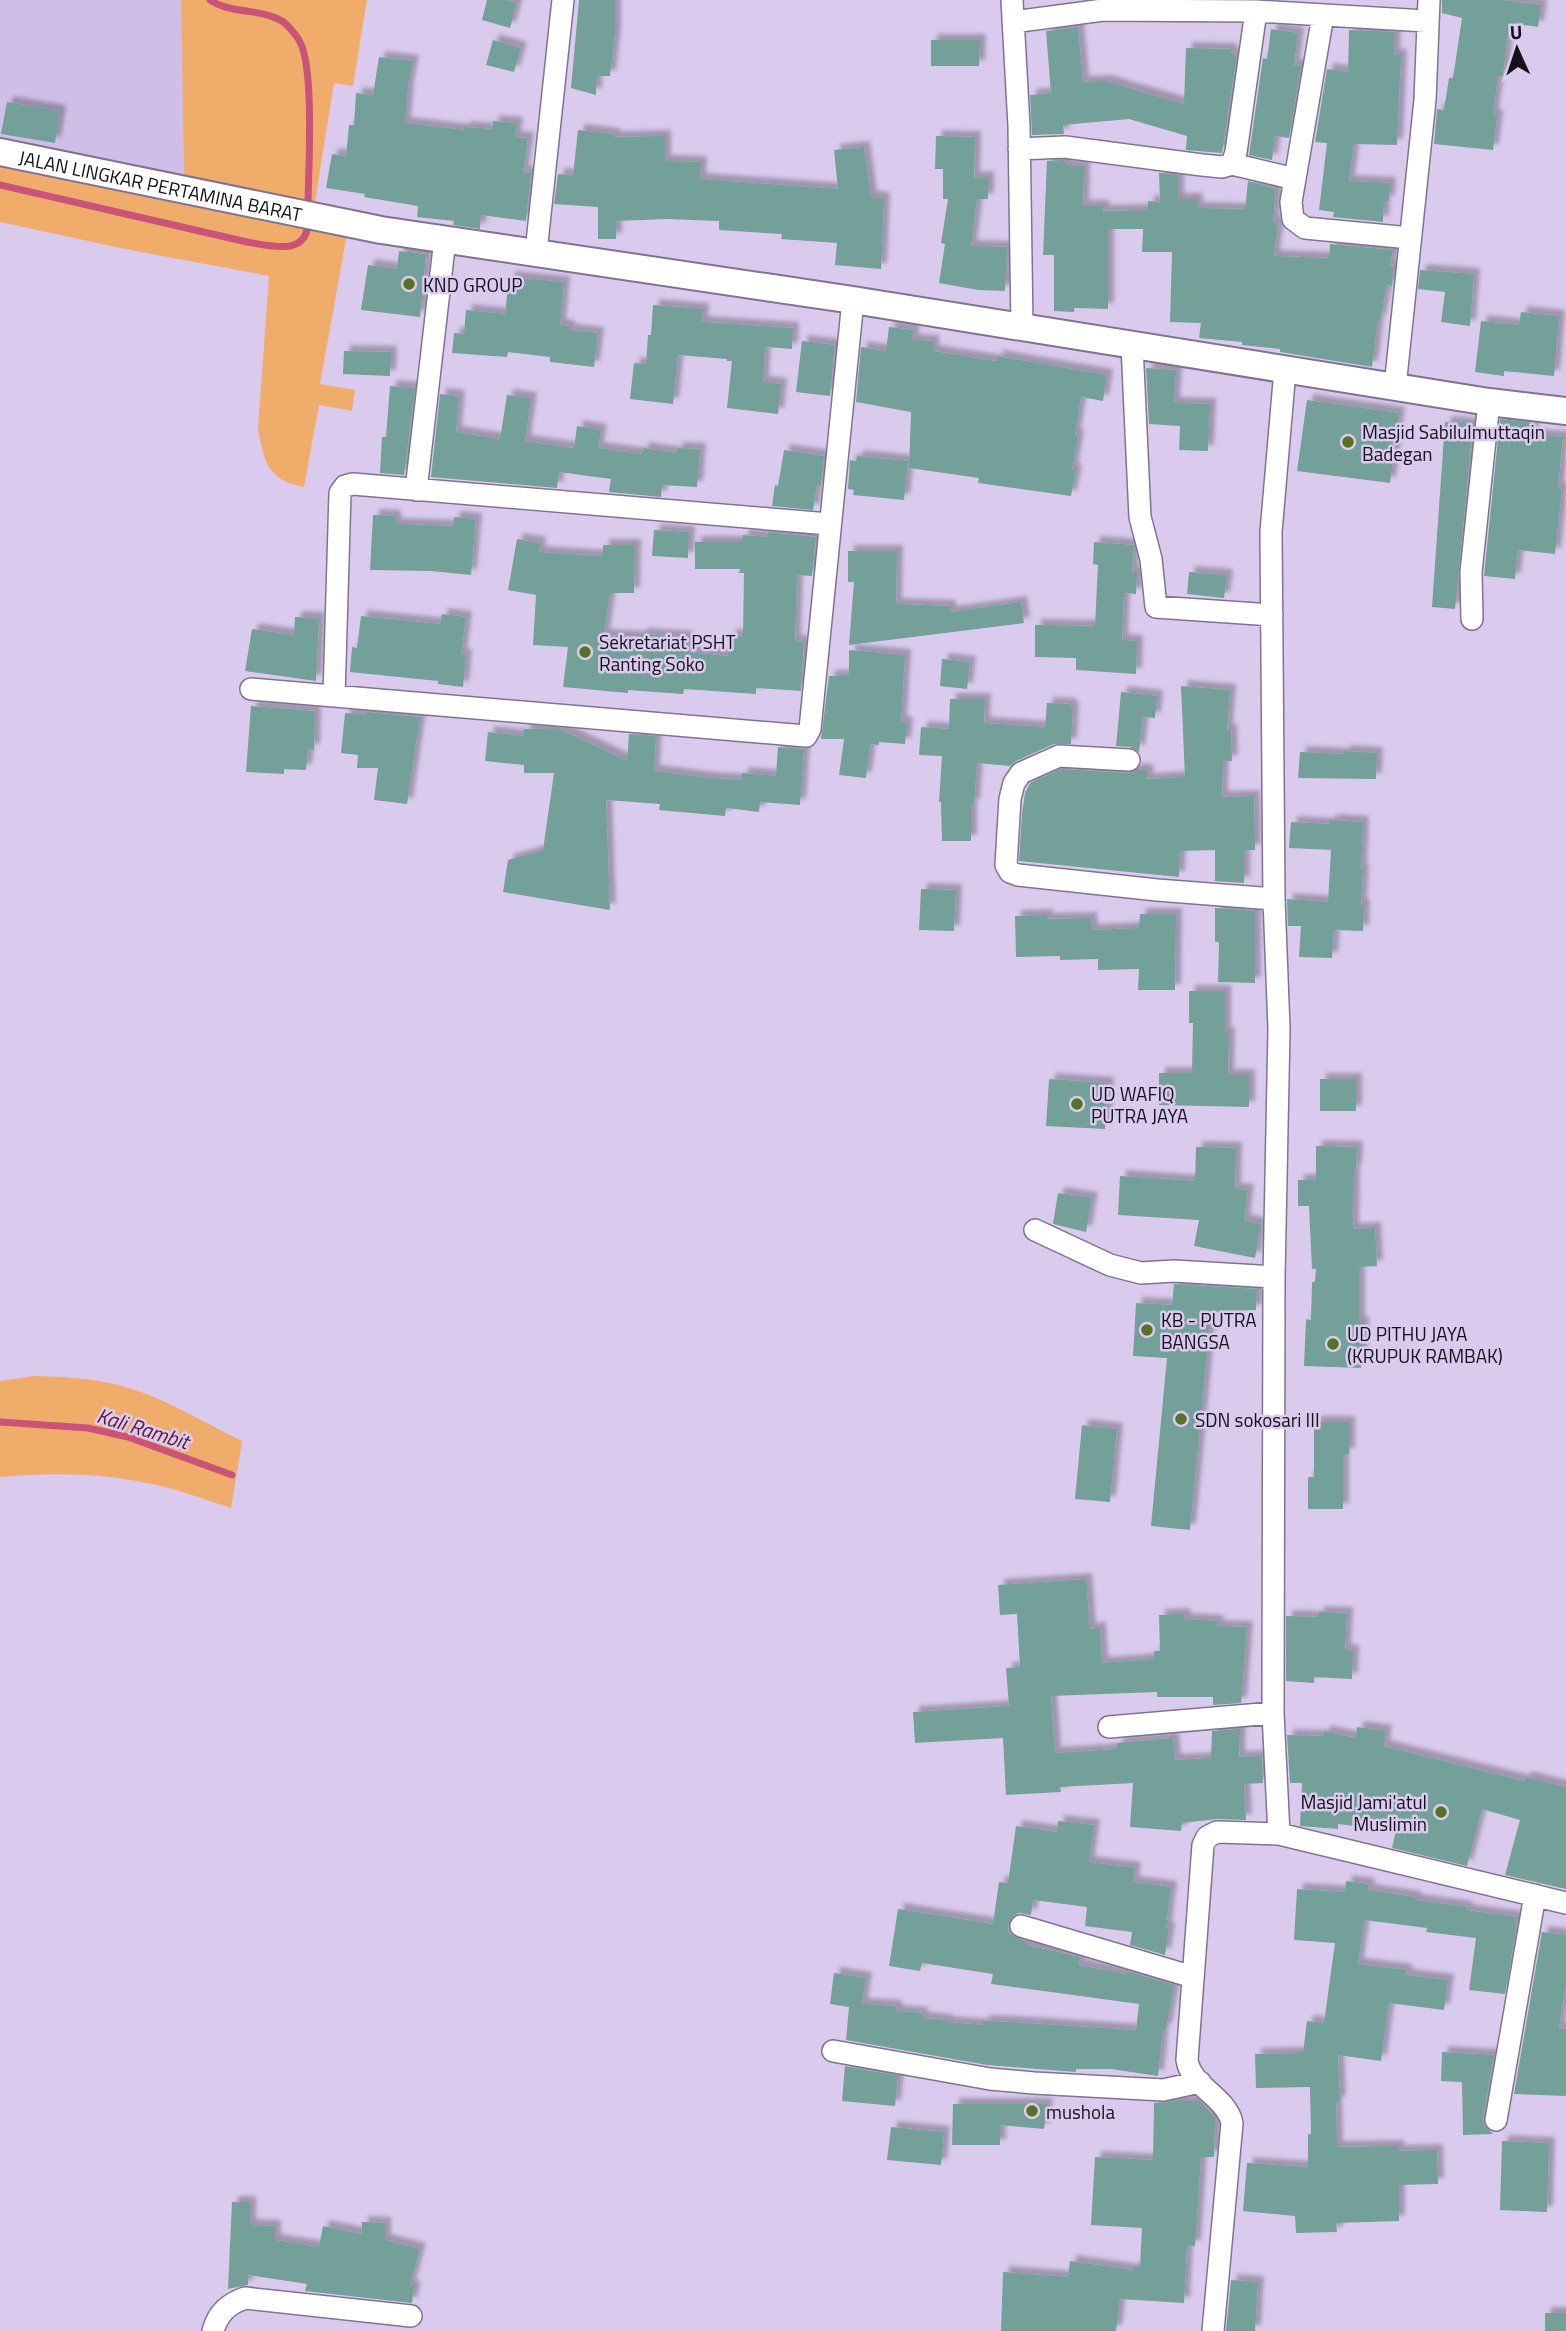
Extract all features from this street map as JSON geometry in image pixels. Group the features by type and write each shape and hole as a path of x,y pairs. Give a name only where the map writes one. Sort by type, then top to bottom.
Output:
{"street":[{"path":"536,252 563,0"},
{"path":"1012,0 1019,149 1022,327"},
{"path":"1013,22 1102,10 1256,11 1323,15 1427,10 1425,100 1395,387"},
{"path":"1232,164 1256,11"},
{"path":"1323,15 1291,202 1293,219 1305,228 1410,238"},
{"path":"1019,149 1065,147 1202,166 1222,167 1232,164 1295,179"},
{"name":"JALAN LINGKAR PERTAMINA BARAT","path":"0,152 381,230 852,300 1489,402 1566,411"},
{"path":"416,490 445,239"},
{"path":"251,689 806,736 810,729 852,300"},
{"path":"1132,345 1140,517 1151,559 1156,607 1272,615"},
{"path":"1279,1834 1273,1713 1274,1277 1279,1029 1274,899 1271,532 1285,370"},
{"path":"1472,619 1471,572 1489,402"},
{"path":"334,696 340,493 345,486 352,484 829,524"},
{"path":"1129,760 1059,755 1021,773 1014,783 1010,799 1006,865 1010,872 1143,889 1274,899"},
{"path":"1035,1230 1110,1265 1141,1273 1174,1270 1274,1277"},
{"path":"1109,1727 1273,1713"},
{"path":"1213,2331 1232,2123 1228,2112 1189,2069 1187,2060 1203,1845 1207,1837 1217,1832 1279,1834 1566,1903"},
{"path":"1496,2120 1535,1895"},
{"path":"1021,1927 1193,1977"},
{"path":"833,2051 990,2079 1034,2083 1163,2090 1200,2082"},
{"path":"213,2331 216,2318 234,2302 245,2298 411,2316"}],"shaded area":[{"path":"0,0 181,0 184,178 0,143"},
{"path":"181,0 367,0 353,86 334,83 315,202 184,178"},
{"path":"0,165 347,234 320,384 355,390 352,411 319,405 304,487 275,475 266,460 258,429 269,276 0,222"},
{"path":"34,1376 111,1383 137,1391 168,1403 242,1441 231,1508 166,1487 118,1478 59,1474 0,1477 0,1381"}],"building":[{"path":"487,0 517,3 510,28 482,20"},
{"path":"579,0 615,0 615,33 610,76 596,76 596,95 571,88"},
{"path":"1442,0 1503,0 1541,5 1538,27 1509,23 1503,76 1498,76 1493,115 1497,116 1493,150 1434,144 1437,109 1444,110 1449,78 1453,78 1462,18 1442,13"},
{"path":"1078,27 1083,82 1105,81 1184,104 1186,48 1231,49 1231,54 1237,55 1222,153 1186,150 1187,136 1129,119 1063,125 1064,134 1032,135 1030,95 1051,93 1046,31"},
{"path":"1271,29 1298,33 1294,65 1301,66 1289,138 1275,136 1272,160 1249,155 1263,58 1267,59"},
{"path":"1349,30 1395,32 1394,55 1401,55 1397,145 1354,144 1349,181 1390,183 1389,201 1384,201 1383,222 1333,217 1334,212 1319,210 1327,143 1315,142 1327,69 1348,72"},
{"path":"493,40 521,48 514,72 486,65"},
{"path":"931,40 980,40 979,66 931,66"},
{"path":"379,57 413,61 405,123 464,130 464,127 492,129 493,121 517,123 515,137 528,138 523,172 531,173 526,221 481,215 480,229 453,225 454,221 417,217 418,206 326,188 332,154 346,156 349,125 354,125 356,93 373,95"},
{"path":"7,102 60,111 55,143 1,134"},
{"path":"578,130 614,134 614,137 665,136 665,161 701,162 700,179 838,189 834,150 864,147 871,197 884,198 881,269 835,265 837,243 781,239 782,234 719,230 719,221 616,221 616,239 598,239 598,207 554,204 558,174 573,175"},
{"path":"936,136 975,137 974,178 988,177 988,199 977,199 971,246 1007,247 1005,291 978,290 939,283 945,244 941,243 948,199 943,199 943,169 935,169"},
{"path":"1064,160 1067,166 1084,166 1083,206 1104,206 1103,211 1148,210 1148,201 1160,202 1159,173 1163,173 1178,175 1178,199 1197,199 1197,208 1245,209 1248,181 1276,189 1273,222 1278,223 1274,256 1329,258 1330,244 1393,250 1390,266 1394,267 1392,286 1387,285 1378,320 1372,367 1280,352 1280,349 1242,345 1242,342 1199,338 1201,323 1170,322 1172,252 1142,252 1143,229 1108,229 1108,309 1074,308 1074,312 1054,311 1054,255 1043,255 1047,161"},
{"path":"399,251 426,254 420,317 361,310 368,265 397,269"},
{"path":"1420,270 1474,274 1470,326 1441,322 1445,292 1418,289"},
{"path":"509,277 564,282 560,325 569,326 569,330 598,333 594,367 550,362 550,357 508,352 507,357 452,353 454,333 464,334 466,310 505,314"},
{"path":"653,305 703,309 702,322 793,328 792,349 765,347 763,382 781,384 778,414 727,408 732,361 727,359 678,355 673,404 630,399 634,363 646,364"},
{"path":"1521,312 1559,316 1554,376 1504,371 1504,376 1475,372 1481,321 1519,325"},
{"path":"889,327 914,330 912,340 933,341 933,351 996,361 997,356 1107,375 1103,401 1081,397 1072,470 1076,470 1071,496 978,483 979,478 909,468 911,412 856,402 861,347 886,351"},
{"path":"802,341 835,345 830,396 796,392"},
{"path":"344,351 391,352 390,376 343,374"},
{"path":"1146,368 1176,370 1174,403 1210,404 1208,451 1179,450 1180,426 1149,424"},
{"path":"390,386 415,388 404,475 380,473 382,437 386,437"},
{"path":"440,394 459,396 456,432 500,439 507,395 531,398 525,441 574,448 577,426 601,430 598,448 642,454 643,448 676,453 677,448 700,449 697,487 662,485 661,497 609,492 611,479 559,472 557,488 431,477"},
{"name":"Masjid Sabilulmuttaqin Badegan","path":"1307,400 1399,413 1390,483 1297,471"},
{"path":"1500,419 1533,423 1532,435 1563,437 1558,488 1562,489 1555,554 1518,550 1515,579 1484,576"},
{"path":"1445,422 1473,424 1455,609 1432,607"},
{"path":"784,450 824,456 821,486 817,485 813,510 772,506"},
{"path":"857,456 908,461 904,500 853,495 854,490 848,489 850,460 856,461"},
{"path":"373,515 395,516 395,524 453,526 454,517 476,519 471,575 370,570"},
{"path":"654,530 689,532 688,558 652,556"},
{"path":"768,532 816,537 812,576 797,575 795,641 804,642 801,691 756,688 756,694 684,689 683,694 628,690 628,693 563,687 568,647 533,645 536,595 508,590 517,539 540,543 539,552 603,556 603,545 635,545 634,593 610,593 604,635 688,637 686,652 728,656 730,635 743,636 744,573 739,573 740,569 695,569 695,542 742,542 743,535 767,537"},
{"path":"1094,542 1134,545 1132,572 1137,572 1136,594 1124,593 1122,640 1137,641 1136,674 1076,670 1076,658 1035,657 1035,625 1095,626 1098,565 1093,564"},
{"path":"848,551 897,551 896,604 950,606 950,612 1021,602 1024,623 849,645 854,582 848,582"},
{"path":"1189,572 1227,575 1224,598 1187,594"},
{"path":"442,614 466,617 461,655 466,655 463,687 438,684 438,681 350,672 352,647 357,648 361,616 440,624"},
{"path":"295,617 319,618 316,681 245,671 252,629 294,635"},
{"path":"849,650 905,655 901,722 907,723 905,744 870,744 866,778 839,775 844,739 821,739 829,676 849,676"},
{"path":"942,659 970,662 967,689 940,686"},
{"path":"1181,686 1230,690 1227,730 1231,730 1232,761 1223,761 1222,797 1254,796 1255,850 1244,850 1244,883 1215,881 1215,850 1180,851 1179,877 1019,861 1022,813 1025,793 1030,783 1061,769 1128,773 1138,769 1148,771 1147,779 1185,777"},
{"path":"1121,692 1157,696 1155,718 1143,717 1139,752 1130,747 1116,746"},
{"path":"950,699 985,699 984,723 1045,727 1047,703 1070,704 1070,707 1073,707 1071,744 1054,744 1010,766 977,763 974,805 971,804 971,841 942,841 939,802 942,756 919,755 921,727 949,729"},
{"path":"251,706 315,711 314,750 308,749 306,770 284,769 284,774 246,772"},
{"path":"367,712 420,717 407,804 374,800 378,768 357,768 358,755 341,753 345,713"},
{"path":"558,728 627,761 629,734 656,736 654,771 709,778 742,780 742,773 776,776 778,747 804,749 800,805 760,802 759,812 726,808 725,816 659,810 660,804 606,800 610,910 503,892 508,860 543,850 554,773 524,773 524,765 485,761 488,732 524,736 524,729"},
{"path":"1344,751 1377,753 1376,779 1298,778 1300,752 1344,754"},
{"path":"1330,820 1363,822 1363,931 1334,930 1332,958 1299,957 1301,926 1288,926 1287,899 1328,902 1331,850 1289,848 1291,822 1330,824"},
{"path":"921,889 956,890 954,931 919,930"},
{"path":"1215,908 1255,911 1255,983 1218,982 1219,942 1215,942"},
{"path":"1140,914 1176,914 1175,990 1138,990 1139,969 1098,970 1098,959 1016,957 1015,916 1047,915 1047,919 1091,918 1092,930 1139,928"},
{"path":"1189,991 1225,991 1225,1033 1229,1033 1228,1075 1249,1075 1249,1107 1159,1105 1159,1073 1192,1073 1193,1023 1189,1023"},
{"name":"UD WAFIQ PUTRA JAYA","path":"1049,1079 1108,1083 1105,1129 1046,1126"},
{"path":"1320,1079 1356,1079 1356,1111 1320,1111"},
{"path":"1316,1146 1357,1147 1353,1229 1375,1228 1377,1266 1359,1267 1359,1322 1363,1322 1361,1368 1304,1366 1306,1319 1311,1320 1312,1282 1315,1282 1316,1269 1312,1269 1309,1206 1298,1206 1298,1180 1316,1180"},
{"path":"1196,1147 1236,1148 1235,1189 1248,1190 1244,1220 1261,1224 1255,1258 1194,1246 1199,1220 1118,1215 1120,1176 1195,1181"},
{"path":"1058,1193 1092,1198 1086,1232 1053,1224"},
{"name":"SDN sokosari III","path":"1174,1284 1257,1289 1256,1310 1211,1312 1190,1530 1151,1526 1167,1358 1133,1356 1136,1303 1172,1305"},
{"path":"1314,1422 1349,1422 1349,1454 1343,1454 1343,1509 1308,1509 1308,1477 1314,1477"},
{"path":"1082,1425 1117,1429 1110,1502 1075,1499"},
{"path":"1086,1579 1090,1629 1100,1628 1102,1663 1154,1659 1154,1651 1160,1651 1159,1615 1184,1614 1184,1619 1218,1621 1217,1626 1247,1627 1241,1703 1213,1705 1213,1697 1157,1697 1157,1692 1051,1696 1055,1753 1117,1749 1117,1743 1173,1738 1175,1760 1211,1758 1212,1731 1240,1729 1239,1757 1262,1756 1263,1783 1244,1784 1246,1820 1217,1819 1182,1823 1181,1831 1130,1827 1133,1783 1060,1787 1061,1792 1006,1795 1003,1738 915,1743 913,1712 1009,1706 1006,1668 1020,1667 1017,1614 1000,1615 998,1585"},
{"path":"1319,1612 1347,1613 1345,1650 1353,1651 1352,1679 1314,1677 1314,1683 1286,1681 1286,1616 1318,1617"},
{"path":"1357,1727 1386,1731 1384,1746 1524,1781 1525,1777 1566,1787 1566,1889 1505,1875 1520,1820 1482,1809 1467,1866 1392,1848 1396,1831 1338,1824 1338,1829 1300,1826 1302,1783 1290,1783 1287,1735 1323,1736 1324,1731 1356,1738"},
{"path":"1058,1821 1094,1825 1089,1862 1135,1868 1133,1882 1171,1887 1165,1955 1130,1945 1132,1932 1085,1926 1087,1907 1033,1900 1031,1915 1019,1913 1013,1916 1008,1930 1027,1942 1027,1945 1080,1957 1079,1965 1126,1974 1127,1971 1174,1985 1166,2029 1163,2029 1158,2076 1111,2069 1076,2069 1076,2072 987,2065 846,2040 849,2007 830,2004 834,1973 866,1978 862,2004 896,2006 896,2011 922,2013 922,2018 983,2025 983,2021 1136,2030 1139,2004 991,1984 993,1974 922,1963 920,1971 889,1966 898,1909 993,1924 999,1882 1008,1883 1016,1826 1057,1832"},
{"path":"1346,1881 1369,1884 1368,1890 1415,1897 1415,1900 1517,1917 1516,1928 1505,1994 1469,1990 1476,1938 1364,1920 1358,1964 1407,1970 1406,1975 1448,1980 1444,2010 1389,2003 1381,2061 1338,2055 1340,2102 1336,2102 1337,2147 1398,2146 1398,2151 1437,2150 1438,2184 1399,2185 1399,2221 1336,2223 1337,2232 1296,2233 1295,2216 1243,2211 1247,2163 1308,2167 1308,2134 1311,2134 1310,2087 1256,2088 1255,2054 1303,2053 1307,2021 1324,2023 1335,1943 1294,1940 1297,1889 1345,1892"},
{"path":"1542,1932 1566,1935 1566,1984 1559,2028 1566,2029 1566,2096 1514,2094"},
{"path":"1442,2052 1494,2055 1483,2118 1484,2125 1493,2134 1463,2135 1462,2082 1441,2081"},
{"path":"845,2066 898,2076 895,2106 842,2101"},
{"path":"1200,2101 1215,2117 1214,2157 1201,2157 1195,2246 1187,2246 1184,2303 1120,2299 1116,2331 1001,2331 1003,2272 1068,2277 1070,2261 1133,2270 1133,2267 1140,2267 1142,2228 1091,2225 1095,2157 1153,2160 1154,2103"},
{"path":"953,2104 1047,2104 1044,2129 1000,2125 1000,2145 952,2145"},
{"path":"891,2127 944,2132 941,2165 887,2160"},
{"path":"1502,2141 1549,2143 1547,2212 1500,2210"},
{"path":"232,2202 250,2202 250,2225 275,2226 275,2240 319,2247 323,2226 362,2234 362,2222 385,2223 385,2240 420,2249 410,2286 414,2286 412,2303 305,2291 307,2284 248,2275 248,2285 228,2289"},
{"path":"1231,2280 1258,2282 1255,2331 1226,2331"},
{"path":"1545,2313 1566,2313 1566,2331 1545,2331"}],"waterway":[{"path":"210,0 282,21 300,42 308,75 308,210"},
{"path":"0,185 277,247 295,245 302,240 308,221"},
{"name":"Kali Rambit","path":"0,1422 88,1428 128,1437 232,1475"}],"place":[{"name":"KND GROUP","path":"409,284"},
{"name":"Masjid Sabilulmuttaqin Badegan","path":"1348,442"},
{"name":"Sekretariat PSHT Ranting Soko","path":"585,652"},
{"name":"UD WAFIQ PUTRA JAYA","path":"1077,1104"},
{"name":"KB - PUTRA BANGSA","path":"1147,1330"},
{"name":"UD PITHU JAYA (KRUPUK RAMBAK)","path":"1333,1344"},
{"name":"SDN sokosari III","path":"1181,1419"},
{"name":"Masjid Jami'atul Muslimin","path":"1441,1812"},
{"name":"mushola","path":"1032,2111"}]}
